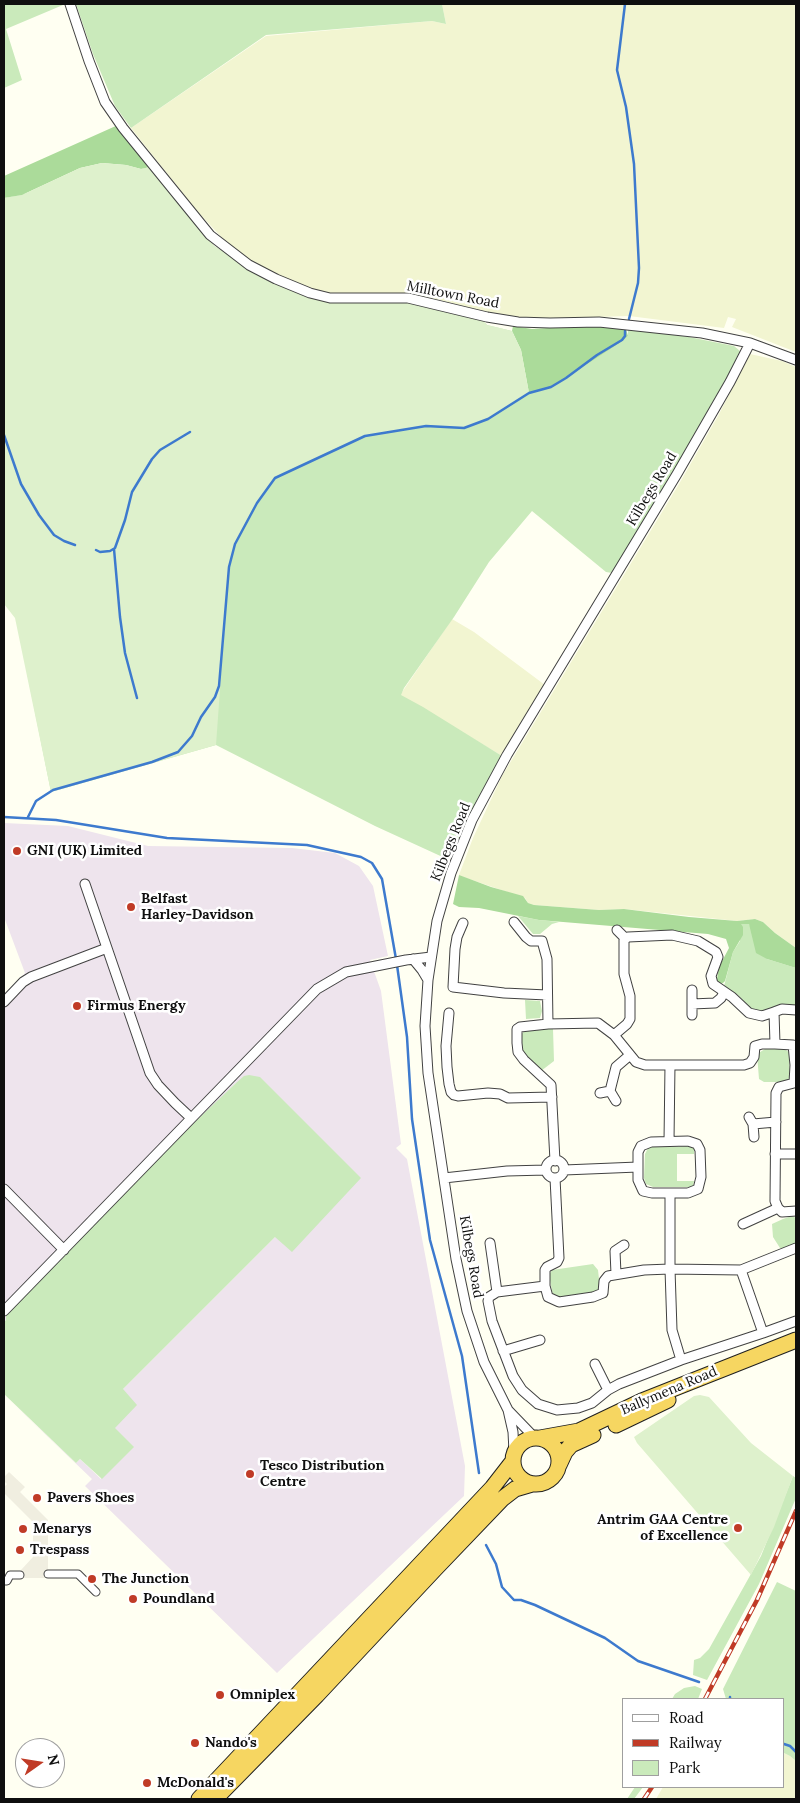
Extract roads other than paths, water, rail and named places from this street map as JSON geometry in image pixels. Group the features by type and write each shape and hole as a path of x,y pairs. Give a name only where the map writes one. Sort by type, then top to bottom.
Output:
{"highway":[{"name":"Ballymena Road","path":"538,1438 579,1431 642,1401 796,1340"},
{"name":"Ballymena Road","path":"559,1465 565,1452 571,1445 582,1439 610,1428 796,1340"},
{"path":"199,1799 492,1488 514,1457 520,1444 538,1438 553,1445 560,1458 558,1471 551,1480 539,1484 525,1482 514,1469 514,1457"},
{"path":"216,1799 502,1499 515,1489 532,1484"}],"street":[{"name":"Milltown Road","path":"70,4 105,102 123,128 210,235 250,265 276,279 310,293 330,298 408,298 487,317 518,322 599,322 702,333 750,343 796,360"},
{"name":"Kilbegs Road","path":"514,1457 513,1432 508,1410 484,1362 467,1311 456,1260 428,1073 425,1026 428,980 437,921 451,873 472,820 507,755 696,441 750,343"},
{"path":"85,884 150,1073 169,1097 191,1118"},
{"path":"514,922 526,937 531,940 545,938 548,1024"},
{"path":"452,997 455,949 457,937 463,924"},
{"path":"617,930 626,938 672,935 698,941 711,948 718,957 711,981 716,988 732,997 748,1013 754,1016 762,1016 782,1009 796,1010"},
{"path":"614,1035 630,1019 630,996 624,974 623,942 626,938"},
{"path":"4,1002 23,982 31,977 107,948"},
{"path":"4,1311 317,989 346,972 431,957"},
{"path":"409,960 422,970 428,980"},
{"path":"453,987 504,993 547,995"},
{"path":"692,990 692,1014"},
{"path":"692,1004 715,1003 724,992"},
{"path":"774,1012 775,1044"},
{"path":"449,1013 446,1046 447,1067 451,1092 454,1095 488,1093 500,1094 508,1098 552,1097"},
{"path":"555,1160 552,1097 549,1083 518,1052 516,1043 520,1027 548,1024 598,1023 614,1035 636,1062 645,1065 747,1064 753,1060 755,1046 793,1045 796,1065 794,1083 779,1087 776,1090 775,1154 776,1200 778,1208 784,1213 796,1211"},
{"path":"616,1101 610,1091 616,1067 630,1055"},
{"path":"669,1141 670,1065"},
{"path":"600,1093 610,1091"},
{"path":"754,1137 751,1121 776,1122"},
{"path":"669,1141 692,1141 698,1145 700,1150 701,1177 696,1191 691,1193 652,1193 643,1191 638,1183 638,1152 642,1144 669,1141"},
{"path":"775,1154 796,1154"},
{"path":"555,1160 563,1164 564,1170 562,1175 555,1178 550,1177 546,1170 548,1164 555,1160"},
{"path":"564,1170 638,1167"},
{"path":"444,1178 507,1171 546,1170"},
{"path":"555,1178 559,1258 557,1262 545,1270 545,1286 548,1297 556,1302 593,1297 603,1293 606,1277 616,1274 670,1269 741,1270 796,1248"},
{"path":"4,1189 64,1250"},
{"path":"670,1193 672,1330 681,1360"},
{"path":"743,1224 778,1208"},
{"path":"490,1243 497,1292"},
{"path":"608,1245 615,1251 616,1274"},
{"path":"615,1251 624,1245"},
{"path":"741,1270 763,1333"},
{"path":"545,1286 497,1292 489,1297 488,1304 503,1351 513,1376 522,1390 532,1400 545,1407 563,1410 578,1408 592,1403 608,1390 638,1376 796,1321"},
{"path":"503,1351 540,1340"},
{"path":"595,1364 608,1390"},
{"name":"Kilbegs Road","path":"508,1410 538,1438"},
{"path":"48,1574 78,1574 96,1592"},
{"path":"4,1581 7,1581 10,1576 20,1575"}],"waterway":[{"path":"625,4 617,70 626,107 634,164 639,268 638,283 629,319"},
{"path":"28,817 36,801 53,790 152,762 178,752 192,736 201,717 215,697 219,686 229,567 235,544 257,503 275,478 365,436 426,426 464,428 488,419 529,393 551,387 566,378 597,355 622,340 625,336 625,331"},
{"path":"96,550 100,552 110,551 115,548 132,492 152,459 160,450 190,432"},
{"path":"4,435 21,484 39,515 54,535 75,545"},
{"path":"114,549 125,653 137,698"},
{"path":"4,817 56,820 167,838 307,845 361,857 372,863 382,879 396,959"},
{"path":"397,965 407,1037 412,1119 430,1240 462,1356 479,1473"},
{"path":"486,1545 496,1564 502,1587 514,1600 521,1600 535,1605 605,1638 638,1661 699,1682"},
{"path":"785,1744 796,1752"}],"railway":[{"path":"706,1698 757,1600 796,1511"},
{"path":"644,1799 651,1788"}],"place":[{"name":"GNI (UK) Limited","path":"17,851"},
{"name":"Belfast Harley-Davidson","path":"131,907"},
{"name":"Firmus Energy","path":"77,1006"},
{"name":"Tesco Distribution Centre","path":"250,1474"},
{"name":"Pavers Shoes","path":"37,1498"},
{"name":"Antrim GAA Centre of Excellence","path":"738,1528"},
{"name":"Menarys","path":"23,1529"},
{"name":"Trespass","path":"20,1550"},
{"name":"The Junction","path":"92,1579"},
{"name":"Poundland","path":"133,1599"},
{"name":"Omniplex","path":"220,1695"},
{"name":"Nando's","path":"195,1743"},
{"name":"McDonald's","path":"147,1783"}]}
